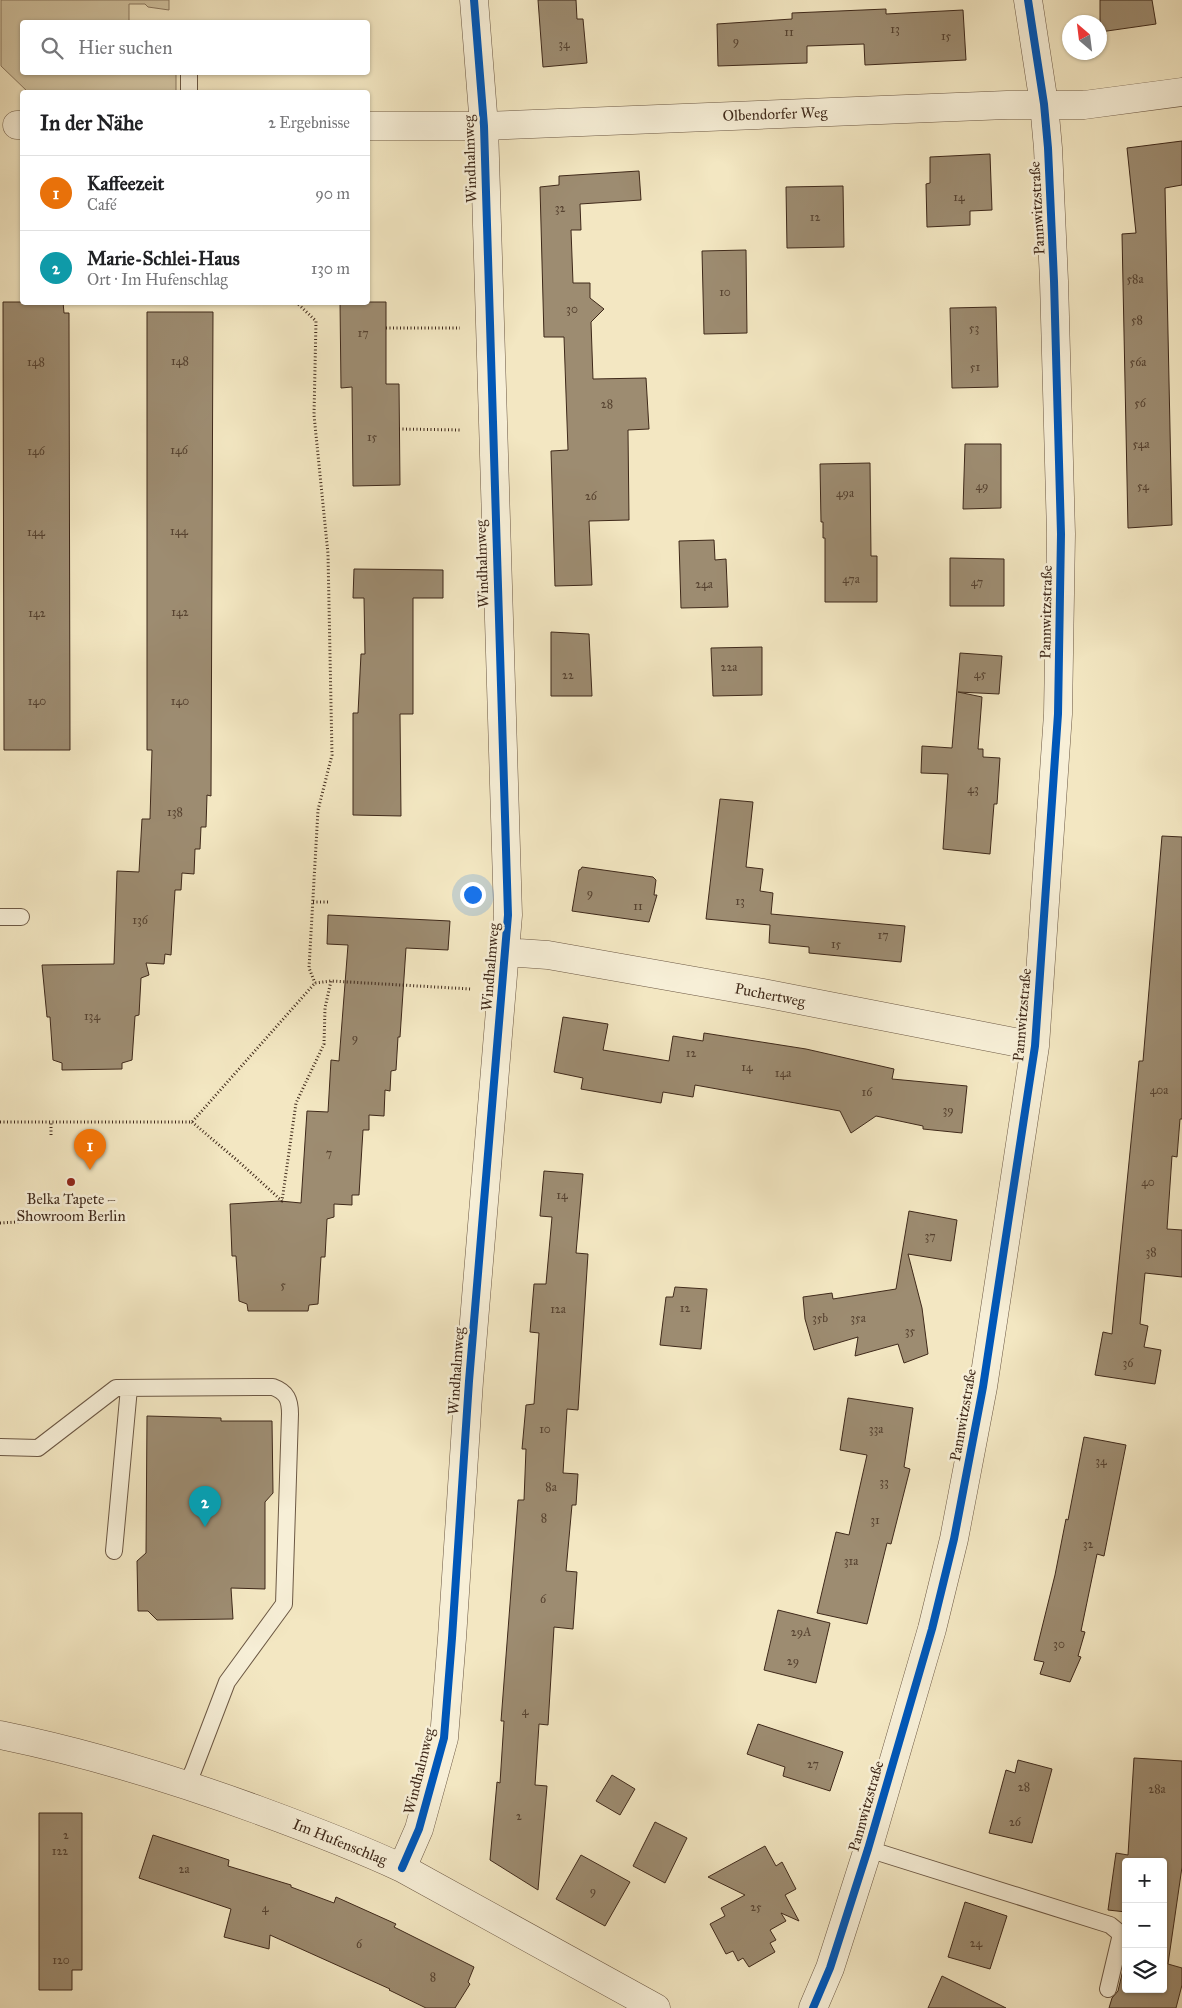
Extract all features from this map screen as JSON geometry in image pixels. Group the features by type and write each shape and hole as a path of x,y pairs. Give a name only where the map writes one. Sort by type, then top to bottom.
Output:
{"street":[{"name":"Windhalmweg","path":"402,1868 419,1829 444,1738 470,1371 508,915 484,126 474,0"},
{"name":"Pannwitzstraße","path":"813,2008 830,1968 868,1849 932,1629 954,1539 983,1387 1035,1046 1058,714 1061,534 1054,281 1044,104 1028,0"},
{"name":"Olbendorfer Weg","path":"370,126 484,126 1044,104 1084,105 1182,92"},
{"name":"Puchertweg","path":"504,952 548,955 763,993 1035,1046"},
{"name":"Im Hufenschlag","path":"0,1735 57,1746 186,1784 361,1849 402,1868 656,2008"}],"lane":[{"path":"189,75 189,90"},
{"path":"0,917 20,917"},
{"path":"0,1447 38,1448 116,1388 273,1387 287,1396 290,1403 284,1604 227,1682 193,1772 186,1784"},
{"path":"114,1551 129,1388"},
{"path":"868,1849 1110,1925 1121,1934 1108,1989"}],"path":[{"path":"299,305 316,321 314,415 328,554 332,755 318,810 309,968 315,982"},
{"path":"386,328 467,328"},
{"path":"399,430 469,430"},
{"path":"313,902 330,902"},
{"path":"0,1122 192,1122 282,1201 296,1103 324,1044 325,1008 331,981"},
{"path":"192,1122 315,982 331,981 478,989"},
{"path":"51,1122 51,1135"},
{"path":"0,1223 51,1220"}],"shaded area":[{"path":"1,0 169,0 169,10 148,7 145,4 129,4 129,20 20,20 20,75 176,75 176,90 26,90 1,66"}],"building":[{"path":"538,0 576,0 577,19 583,19 587,63 543,67"},
{"path":"1100,0 1152,0 1156,24 1107,31 1107,15 1100,15"},
{"path":"886,9 886,14 963,10 966,60 865,65 864,44 807,46 807,63 718,66 717,24 792,19 792,13"},
{"path":"1182,141 1182,185 1165,188 1172,525 1128,528 1122,234 1136,233 1127,148"},
{"path":"990,154 992,210 970,211 970,225 927,227 926,184 930,183 930,157"},
{"path":"639,171 641,200 580,204 581,230 571,230 573,283 590,283 590,298 604,309 591,322 593,379 646,378 649,429 628,430 629,520 589,521 592,585 555,586 551,451 568,450 564,337 544,337 540,187 559,185 559,176"},
{"path":"843,186 844,247 787,248 786,187"},
{"path":"746,250 747,333 704,334 702,251"},
{"path":"3,302 20,302 20,305 63,305 64,313 69,313 70,750 4,750"},
{"path":"370,302 386,302 386,384 399,384 400,485 353,486 352,387 341,388 340,305 370,305"},
{"path":"996,307 998,387 952,388 950,308"},
{"path":"147,312 213,312 211,796 207,795 206,827 201,827 200,849 195,849 194,874 182,873 181,890 175,890 171,955 165,954 164,964 146,963 149,975 141,978 139,1015 135,1016 132,1060 122,1063 122,1069 62,1070 62,1063 53,1060 50,1017 47,1017 42,965 114,964 117,871 139,872 142,819 150,819 152,750 147,750"},
{"path":"965,444 1001,444 1001,508 963,509"},
{"path":"870,463 871,556 877,556 877,602 825,602 825,538 823,538 823,522 821,522 820,464"},
{"path":"714,540 715,560 726,559 728,607 681,608 679,541"},
{"path":"950,558 1004,559 1004,606 950,606"},
{"path":"354,569 443,570 443,598 413,598 413,714 400,714 401,816 353,815 353,713 358,713 361,654 365,654 364,598 353,598"},
{"path":"551,632 589,634 592,696 551,696"},
{"path":"762,647 762,695 713,696 711,648"},
{"path":"960,653 1002,656 999,694 958,692 982,697 978,749 983,749 983,757 1000,758 997,804 994,804 990,854 943,849 948,774 921,773 922,746 952,748"},
{"path":"720,799 753,802 746,867 763,869 760,891 773,893 771,914 905,926 901,962 809,953 809,947 769,943 770,925 706,919"},
{"path":"1162,836 1182,837 1182,1119 1180,1119 1177,1157 1172,1156 1167,1229 1182,1230 1182,1277 1145,1273 1140,1324 1148,1326 1144,1347 1161,1350 1155,1384 1095,1375 1103,1332 1112,1334 1139,1061 1143,1061"},
{"path":"582,867 653,877 656,880 654,895 657,895 649,922 572,911 579,870"},
{"path":"328,915 450,921 448,950 406,948 396,1070 391,1071 390,1091 385,1090 384,1116 369,1115 369,1130 363,1130 359,1195 352,1195 352,1205 334,1204 334,1217 327,1219 325,1257 321,1257 318,1304 309,1305 308,1311 248,1311 247,1304 239,1301 236,1256 232,1256 230,1204 280,1201 301,1203 307,1111 328,1112 331,1060 339,1061 348,945 327,944"},
{"path":"563,1017 608,1024 603,1050 669,1061 673,1036 703,1041 704,1033 806,1049 894,1069 892,1079 967,1086 962,1133 923,1129 923,1126 876,1116 851,1133 840,1111 695,1085 693,1097 663,1092 661,1103 581,1089 583,1078 554,1072"},
{"path":"544,1171 583,1174 576,1253 588,1254 578,1410 567,1409 563,1473 578,1474 576,1505 572,1505 566,1571 577,1572 573,1629 554,1627 548,1725 539,1724 535,1785 547,1786 538,1890 490,1860 497,1782 500,1783 504,1721 501,1721 518,1500 524,1500 526,1449 522,1449 526,1405 534,1404 539,1333 530,1332 534,1284 546,1284 552,1217 540,1216"},
{"path":"909,1211 957,1220 951,1261 908,1254 922,1308 928,1354 904,1363 898,1344 855,1356 858,1337 814,1350 805,1319 803,1297 832,1293 833,1299 896,1289"},
{"path":"675,1287 707,1289 701,1349 660,1345 666,1297 673,1297"},
{"path":"848,1398 913,1408 904,1467 910,1469 891,1544 887,1543 867,1624 817,1613 836,1532 849,1535 867,1455 840,1450"},
{"path":"147,1416 221,1418 221,1421 272,1421 273,1493 265,1502 265,1589 231,1588 233,1619 157,1620 148,1611 138,1611 137,1561 146,1553"},
{"path":"1084,1437 1126,1445 1104,1556 1097,1554 1081,1631 1085,1632 1078,1656 1081,1657 1070,1682 1040,1674 1044,1662 1034,1660 1055,1575 1066,1519 1068,1520"},
{"path":"778,1610 830,1623 816,1683 764,1670"},
{"path":"758,1724 843,1752 830,1791 783,1776 785,1767 747,1754"},
{"path":"1134,1758 1182,1761 1182,1867 1168,1964 1182,1968 1182,1985 1176,2008 1109,2008 1112,1998 1118,1991 1122,1974 1122,1993 1167,1993 1167,1858 1122,1858 1122,1912 1108,1910 1116,1853 1128,1855"},
{"path":"1018,1760 1052,1769 1032,1843 989,1833 1006,1770 1015,1773"},
{"path":"612,1775 635,1789 620,1815 596,1801"},
{"path":"39,1813 82,1813 82,1970 72,1970 72,1990 39,1990"},
{"path":"655,1822 687,1838 665,1883 633,1866"},
{"path":"153,1835 229,1860 228,1866 291,1885 291,1887 334,1903 336,1897 396,1924 394,1927 474,1967 468,1982 470,1984 455,2008 426,2008 390,1989 270,1935 269,1949 224,1937 231,1909 139,1878"},
{"path":"765,1846 776,1866 782,1862 796,1889 785,1895 799,1921 781,1913 786,1921 770,1930 776,1940 770,1943 775,1952 749,1967 743,1958 738,1961 733,1951 726,1954 710,1924 725,1916 721,1908 745,1895 708,1877"},
{"path":"581,1855 630,1882 605,1926 556,1899"},
{"path":"965,1902 1007,1916 990,1969 948,1957"},
{"path":"942,1976 1006,2008 928,2008"}],"cycle path":[{"path":"402,1868 419,1829 444,1738 469,1381 508,915 484,126 474,0"},
{"path":"813,2008 830,1968 868,1849 932,1629 954,1539 983,1387 1035,1046 1058,714 1061,534 1054,281 1048,148 1044,104 1028,0"}],"place":[{"name":"Kaffeezeit","path":"90,1170"},
{"name":"Belka Tapete – Showroom Berlin","path":"71,1182"},
{"name":"Marie-Schlei-Haus","path":"205,1527"}]}
